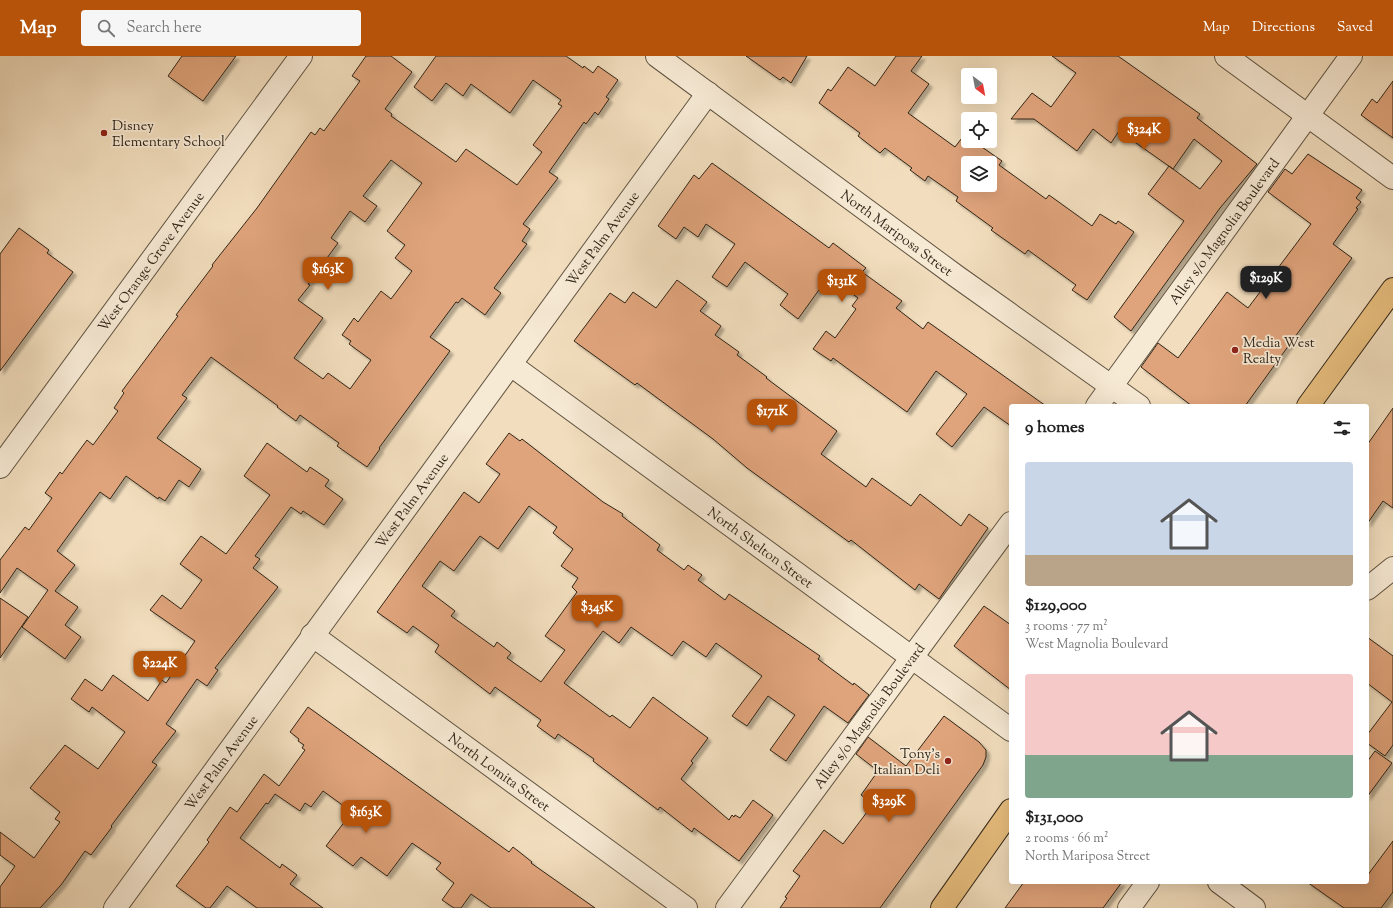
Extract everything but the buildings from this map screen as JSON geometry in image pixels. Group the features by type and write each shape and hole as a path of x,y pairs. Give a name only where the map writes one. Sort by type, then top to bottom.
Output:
{"main road":[{"path":"1309,404 1393,289"},
{"path":"942,908 1009,813"}],"street":[{"name":"West Orange Grove Avenue","path":"0,467 301,56"},
{"name":"North Mariposa Street","path":"657,56 956,276 1136,404"},
{"path":"1226,56 1308,114 1393,178"},
{"name":"Alley s/o Magnolia Boulevard","path":"1098,404 1350,56"},
{"name":"West Palm Avenue","path":"115,908 312,635 511,365 708,93"},
{"name":"North Shelton Street","path":"511,365 1009,729"},
{"name":"Alley s/o Magnolia Boulevard","path":"727,908 1009,526"},
{"name":"North Lomita Street","path":"312,635 686,908"},
{"path":"1129,908 1147,884"},
{"path":"1222,884 1254,908"}],"place":[{"name":"Disney Elementary School","path":"104,133"},
{"name":"Media West Realty","path":"1235,350"},
{"name":"Tony's Italian Deli","path":"948,761"}]}
